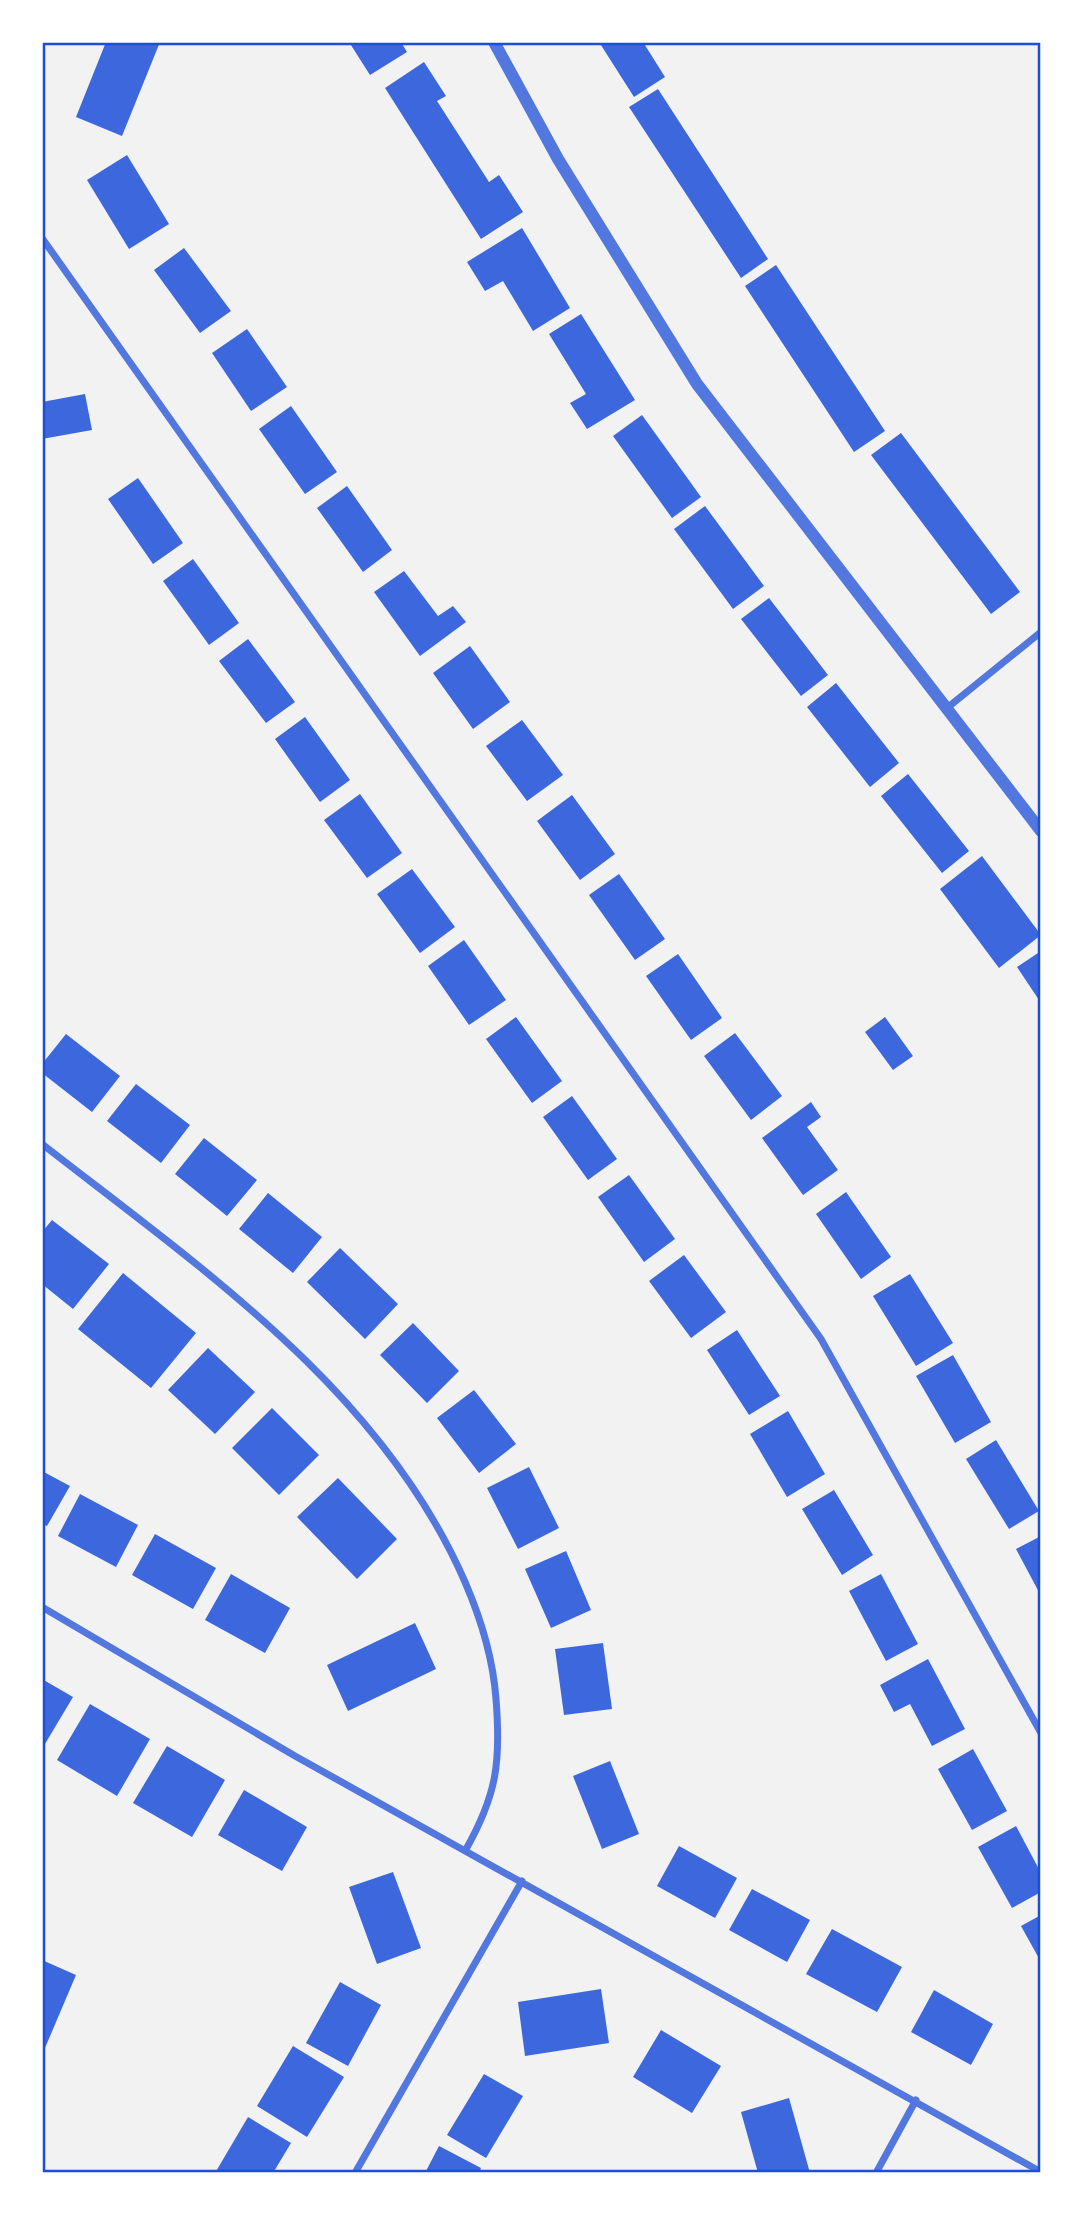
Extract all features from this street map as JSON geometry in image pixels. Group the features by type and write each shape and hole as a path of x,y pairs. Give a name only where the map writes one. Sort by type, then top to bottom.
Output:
{"street":[{"path":"494,42 558,159 697,384 1041,831"},
{"path":"42,238 821,1339 1041,1733"},
{"path":"947,708 1041,632"},
{"path":"42,1144 152,1228 313,1370 385,1446 429,1510 477,1612 495,1679 497,1768 490,1803 465,1851"},
{"path":"42,1607 295,1756 1041,2172"},
{"path":"355,2173 522,1881"},
{"path":"876,2173 916,2100"}],"building":[{"path":"106,42 160,42 122,136 76,117"},
{"path":"349,42 401,42 407,52 370,75"},
{"path":"599,42 643,42 665,77 634,97"},
{"path":"424,62 446,96 437,101 489,182 499,175 523,212 481,239 385,88"},
{"path":"658,89 768,259 741,278 629,107"},
{"path":"127,155 169,224 129,249 87,180"},
{"path":"522,228 570,308 533,331 503,281 485,291 467,262"},
{"path":"184,248 231,311 200,333 154,270"},
{"path":"776,265 885,431 854,452 745,286"},
{"path":"581,314 635,400 587,429 570,403 586,394 549,334"},
{"path":"247,329 287,387 251,411 212,353"},
{"path":"85,394 92,430 42,439 42,402"},
{"path":"291,406 337,472 305,494 259,429"},
{"path":"642,415 701,497 672,518 613,436"},
{"path":"901,433 1020,592 991,614 871,455"},
{"path":"138,478 183,543 153,564 108,499"},
{"path":"347,486 392,550 363,572 317,508"},
{"path":"705,506 764,586 733,609 674,529"},
{"path":"193,559 239,623 209,645 163,581"},
{"path":"404,571 438,616 453,606 466,622 420,656 374,592"},
{"path":"769,598 828,675 801,696 741,619"},
{"path":"248,639 295,702 266,723 219,661"},
{"path":"470,646 510,702 473,729 433,673"},
{"path":"836,683 899,763 870,787 807,707"},
{"path":"305,717 350,780 320,802 275,739"},
{"path":"522,720 563,775 527,801 486,746"},
{"path":"908,774 969,851 942,873 881,796"},
{"path":"360,794 402,853 367,878 324,820"},
{"path":"572,795 615,854 580,880 537,821"},
{"path":"982,856 1041,935 999,968 940,889"},
{"path":"412,869 455,927 420,953 377,894"},
{"path":"619,874 665,939 635,960 589,895"},
{"path":"464,940 506,1000 469,1025 428,966"},
{"path":"1041,951 1041,1003 1017,967"},
{"path":"678,954 722,1018 691,1040 646,976"},
{"path":"516,1017 562,1081 532,1103 486,1039"},
{"path":"885,1017 913,1056 893,1070 865,1032"},
{"path":"735,1033 782,1096 751,1120 704,1056"},
{"path":"66,1034 120,1076 92,1112 42,1073 42,1064"},
{"path":"136,1084 190,1125 161,1163 107,1121"},
{"path":"572,1096 617,1159 588,1180 543,1117"},
{"path":"811,1102 821,1117 807,1127 838,1170 803,1195 762,1138"},
{"path":"204,1138 257,1180 227,1216 175,1174"},
{"path":"629,1175 675,1239 644,1262 598,1197"},
{"path":"846,1192 891,1257 861,1279 816,1214"},
{"path":"268,1193 322,1237 293,1273 239,1229"},
{"path":"52,1220 109,1264 73,1309 42,1284 42,1232"},
{"path":"340,1248 398,1304 365,1339 307,1282"},
{"path":"684,1255 726,1312 691,1338 649,1281"},
{"path":"123,1273 196,1333 151,1388 78,1329"},
{"path":"910,1274 953,1343 916,1366 873,1296"},
{"path":"413,1323 459,1371 427,1403 380,1355"},
{"path":"737,1330 780,1396 749,1415 707,1350"},
{"path":"208,1348 255,1392 215,1434 168,1390"},
{"path":"953,1355 991,1422 955,1443 916,1376"},
{"path":"474,1390 516,1444 479,1473 437,1418"},
{"path":"272,1408 319,1455 279,1495 232,1448"},
{"path":"788,1411 825,1474 787,1497 750,1434"},
{"path":"996,1440 1039,1511 1009,1529 966,1459"},
{"path":"529,1467 559,1528 518,1549 487,1488"},
{"path":"42,1471 70,1486 47,1526 42,1524"},
{"path":"338,1478 397,1539 357,1579 297,1517"},
{"path":"834,1490 873,1555 842,1575 802,1509"},
{"path":"80,1494 138,1525 116,1567 58,1536"},
{"path":"155,1534 216,1568 193,1609 132,1575"},
{"path":"1041,1536 1041,1596 1016,1549"},
{"path":"566,1551 591,1610 551,1628 525,1569"},
{"path":"231,1574 290,1608 265,1653 205,1620"},
{"path":"881,1574 918,1644 886,1661 849,1591"},
{"path":"415,1623 436,1669 348,1711 327,1665"},
{"path":"603,1643 612,1709 564,1715 555,1649"},
{"path":"928,1659 965,1729 932,1746 910,1704 894,1712 880,1685"},
{"path":"42,1679 73,1697 42,1749"},
{"path":"90,1704 150,1739 117,1796 57,1760"},
{"path":"167,1746 225,1780 192,1837 133,1803"},
{"path":"973,1749 1007,1811 972,1830 938,1769"},
{"path":"610,1761 639,1834 602,1849 573,1776"},
{"path":"244,1790 307,1827 282,1871 218,1835"},
{"path":"1016,1826 1041,1873 1041,1892 1012,1908 978,1847"},
{"path":"679,1846 737,1878 715,1918 657,1886"},
{"path":"393,1872 421,1948 377,1964 349,1887"},
{"path":"752,1889 810,1920 787,1962 729,1930"},
{"path":"1041,1915 1041,1962 1021,1926"},
{"path":"832,1929 902,1967 877,2012 806,1974"},
{"path":"42,1960 76,1975 42,2055"},
{"path":"340,1982 381,2005 348,2066 306,2043"},
{"path":"601,1989 609,2043 525,2056 518,2002"},
{"path":"934,1990 993,2024 971,2065 911,2032"},
{"path":"661,2030 721,2066 692,2113 633,2077"},
{"path":"293,2046 344,2077 307,2137 257,2106"},
{"path":"484,2074 523,2096 486,2158 447,2135"},
{"path":"789,2098 810,2173 758,2173 741,2112"},
{"path":"248,2117 291,2143 273,2173 215,2173"},
{"path":"439,2146 481,2168 479,2173 425,2173"}]}
